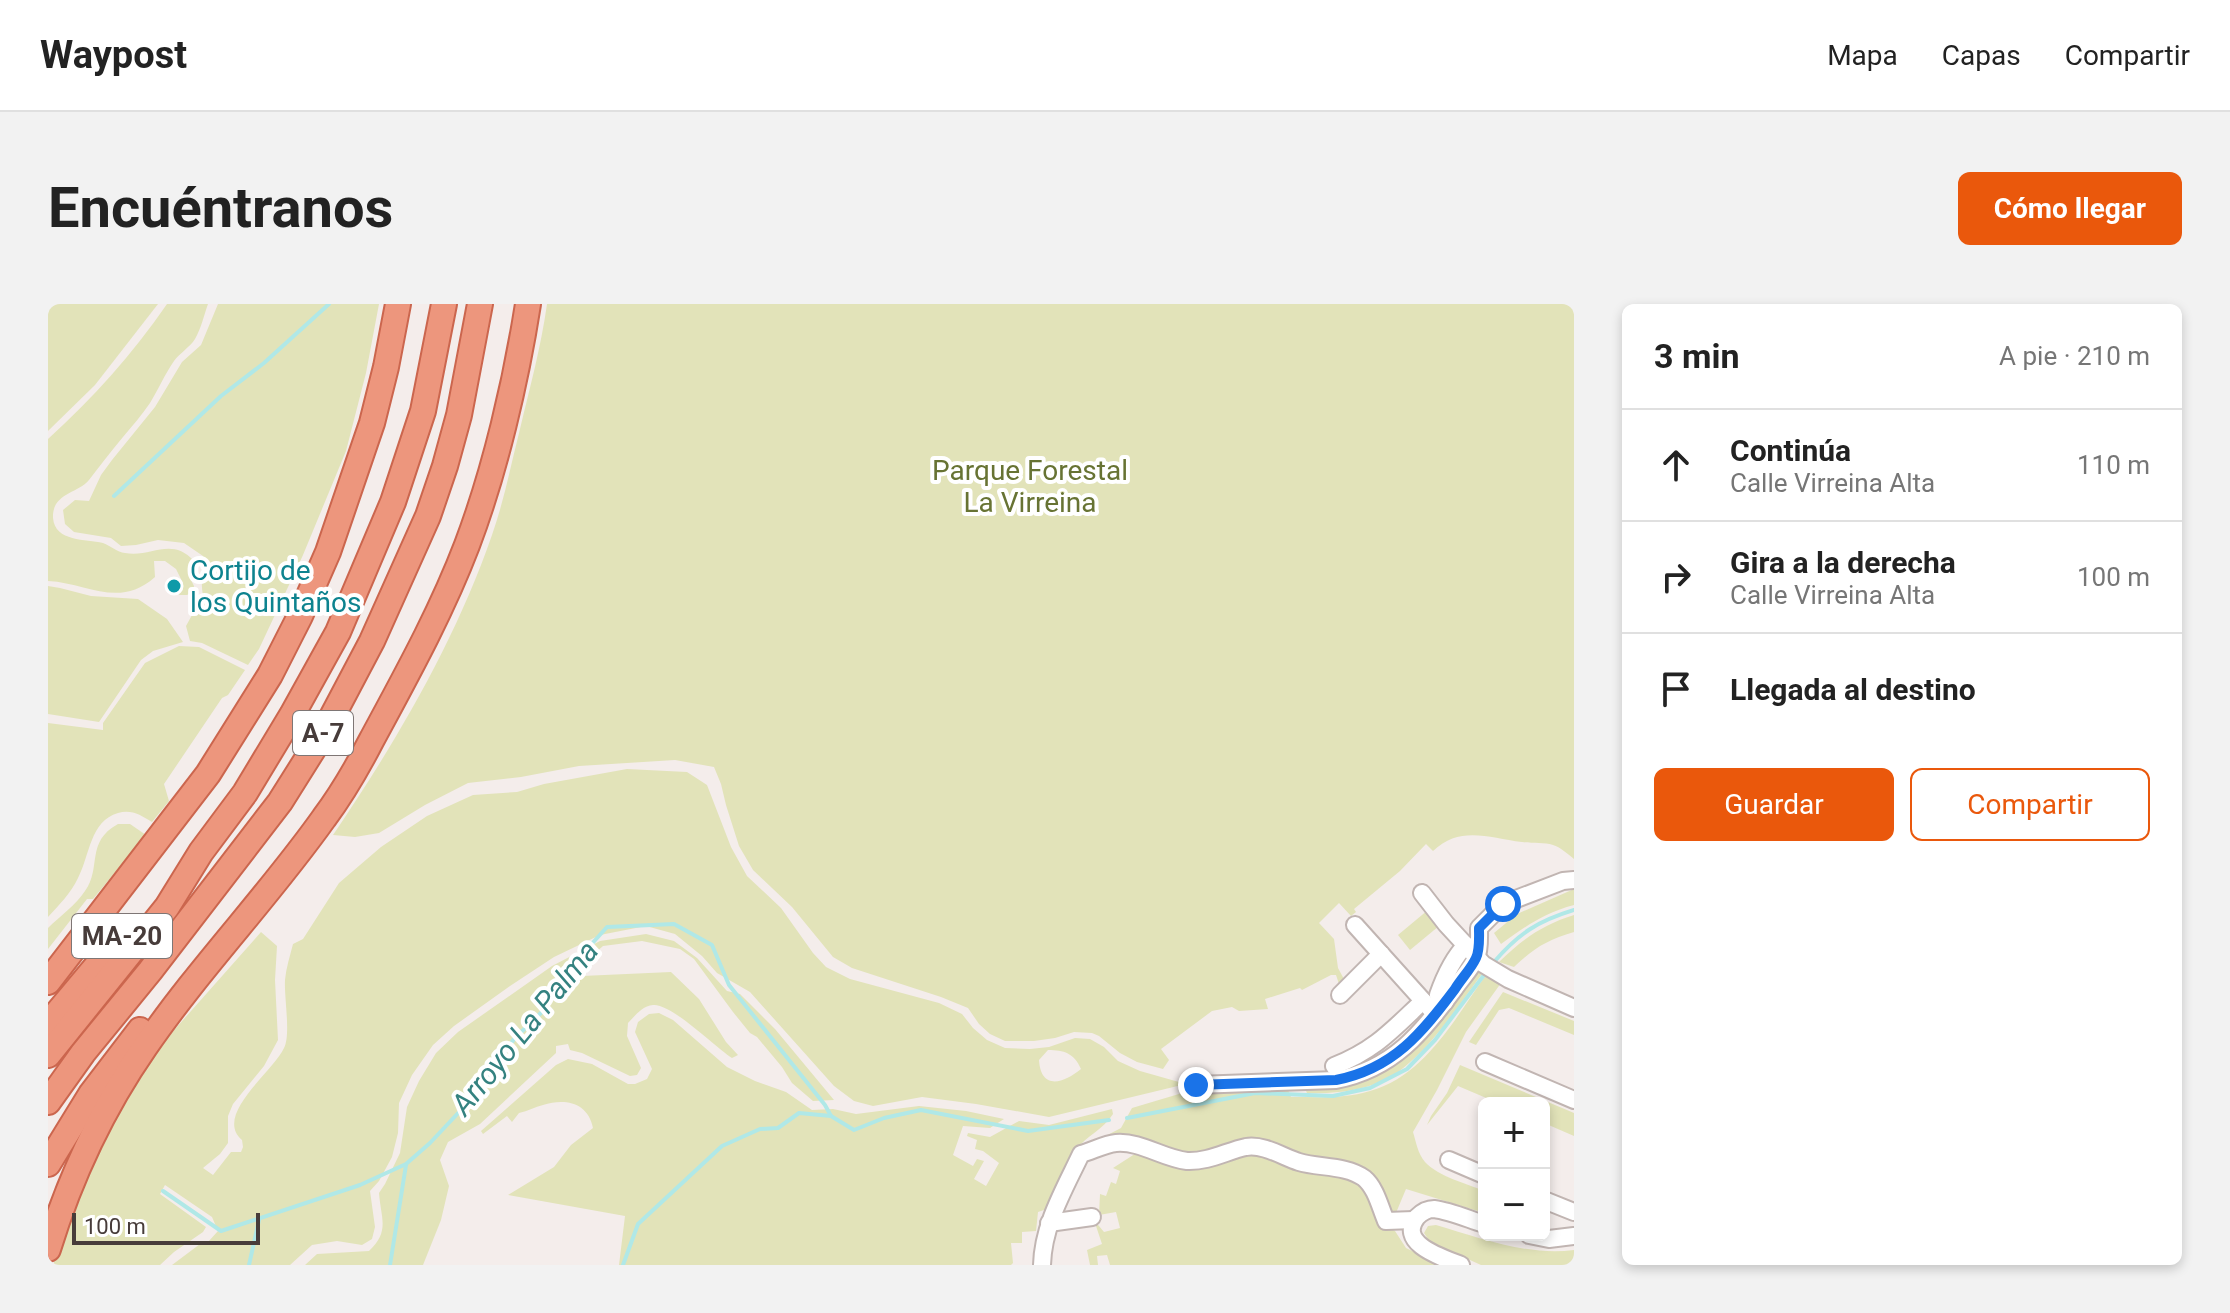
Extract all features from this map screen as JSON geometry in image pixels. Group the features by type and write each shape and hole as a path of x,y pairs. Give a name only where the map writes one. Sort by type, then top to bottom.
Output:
{"highway":[{"path":"50,982 208,774 270,675 328,552 351,490 372,423 398,304"},
{"name":"A-7","path":"48,1055 167,907 201,852 245,793 338,632 393,502 423,411 444,304"},
{"name":"A-7","path":"48,1102 280,802 324,732 372,641 428,516 459,415 480,304"},
{"path":"48,1249 81,1160 110,1104 179,1000 291,865 341,793 362,760 431,629 467,543 497,449 528,304"},
{"path":"48,1164 91,1094 119,1056 285,860 371,741"},
{"name":"MA-20","path":"48,1024 149,905 201,852"}],"street":[{"path":"1472,951 1479,928 1503,904 1563,881 1574,880"},
{"path":"1422,893 1483,964 1508,979 1574,1008"},
{"path":"1355,925 1434,1006"},
{"path":"1196,1085 1336,1080 1380,1064 1414,1040 1460,951 1472,951"},
{"path":"1340,995 1381,954"},
{"path":"1334,1066 1358,1056 1397,1026 1434,1006"},
{"path":"1397,1026 1414,1040"},
{"path":"1485,1062 1574,1100"},
{"path":"1042,1265 1042,1247 1049,1223 1081,1154 1115,1143 1142,1146 1161,1156 1190,1161 1249,1146 1259,1147 1301,1162 1355,1173 1367,1180 1373,1189 1386,1221 1414,1220"},
{"path":"1449,1160 1478,1172"},
{"path":"1550,1202 1574,1212"},
{"path":"1461,1265 1420,1248 1413,1234 1414,1220 1423,1211 1433,1209 1478,1222"},
{"path":"1049,1223 1092,1217"},
{"path":"1550,1239 1574,1236"}],"green space":[{"path":"48,304 158,304 95,385 48,431"},
{"path":"167,304 208,304 197,335 174,361 144,412 89,480 57,503 53,518 55,526 65,535 103,543 122,552 134,554 169,549 185,554 194,561 193,592 179,595 183,583 176,569 165,561 154,561 155,577 129,591 103,592 48,581 48,439 111,375"},
{"path":"218,304 379,304 366,373 346,451 303,555 259,649 248,665 202,643 190,641 186,626 203,595 203,556 184,543 158,540 121,546 111,538 74,532 65,524 63,510 75,500 89,501 101,475 155,407 182,362 201,345"},
{"name":"Parque Forestal La Virreina","path":"547,304 1574,304 1574,859 1553,845 1486,836 1454,838 1433,851 1426,844 1400,871 1354,909 1356,912 1351,916 1339,903 1319,923 1334,939 1338,968 1345,981 1339,984 1336,975 1331,975 1302,990 1300,988 1265,999 1268,1009 1239,1011 1232,1007 1212,1011 1161,1049 1169,1060 1163,1069 1137,1062 1092,1033 1074,1032 1034,1041 1005,1041 990,1034 968,1008 852,968 833,957 792,907 753,870 739,846 714,767 675,760 579,766 468,783 379,833 355,837 333,835 422,690 477,575 504,496"},
{"path":"48,586 91,596 138,599 167,619 183,642 153,651 141,660 99,722 48,714"},
{"path":"179,646 199,647 245,670 228,695 222,698 164,784 169,801 152,822 127,812 118,813 102,823 75,883 48,917 48,723 103,730 103,723 145,663"},
{"path":"627,769 687,772 707,785 731,847 747,876 781,908 826,967 850,979 939,1003 962,1014 987,1040 1005,1048 1049,1047 1075,1038 1090,1039 1118,1061 1140,1071 1186,1084 1049,1117 922,1097 873,1106 854,1101 834,1086 750,992 717,973 675,934 646,926 600,935 554,957 454,1026 433,1045 412,1075 399,1103 398,1133 392,1157 370,1191 375,1227 372,1239 362,1245 337,1241 312,1245 290,1265 172,1265 204,1241 208,1242 218,1231 212,1217 165,1185 160,1194 206,1227 160,1265 53,1265 75,1199 137,1072 261,932 277,946 278,1040 264,1066 233,1104 228,1116 228,1143 203,1168 213,1175 231,1152 241,1152 242,1140 235,1130 235,1118 248,1094 284,1048 287,1025 285,980 293,944 303,939 339,883 381,847 427,816 473,795 517,792","holes":["1048,1050 1072,1056 1081,1069 1068,1078 1049,1080 1044,1076 1039,1060"]},
{"path":"118,824 130,824 146,835 93,899 87,899 48,949 48,928 85,891 101,839"},
{"path":"1574,889 1574,905 1544,916 1501,944 1494,933 1517,914"},
{"path":"1428,910 1439,926 1410,950 1398,935"},
{"path":"1574,915 1574,932 1541,945 1514,967 1499,962 1534,934"},
{"path":"646,934 674,941 697,958 727,991 740,994 775,1029 834,1100 813,1101 792,1083 694,959 680,949 642,941 603,946 577,969 582,976 671,972 699,999 726,1042 738,1055 732,1058 671,1011 653,1005 642,1009 628,1023 627,1036 641,1068 637,1075 630,1076 570,1050 568,1044 556,1046 556,1053 480,1124 448,1142 440,1160 449,1186 441,1220 423,1265 305,1265 317,1254 369,1251 376,1244 383,1224 379,1193 400,1153 407,1107 436,1053 458,1032 552,966 600,941"},
{"path":"1477,971 1482,974 1445,1024 1402,1069 1369,1086 1332,1093 1307,1093 1327,1086 1329,1090 1355,1085 1378,1076 1398,1063 1432,1030"},
{"path":"1486,975 1501,983 1466,1032 1413,1132 1425,1162 1445,1176 1478,1189 1478,1211 1406,1189 1393,1220 1380,1191 1315,1160 1260,1142 1190,1156 1092,1143 1121,1128 1132,1108 1199,1088 1288,1090 1291,1097 1331,1097 1370,1091 1407,1073 1450,1027"},
{"path":"1503,992 1574,1021 1574,1035 1509,1008 1499,1010 1476,1045 1469,1042"},
{"path":"659,1013 673,1020 727,1067 786,1092 812,1110 833,1109 856,1114 919,1106 1004,1119 990,1128 963,1126 953,1155 973,1166 977,1159 984,1161 974,1179 986,1186 999,1163 975,1149 977,1140 967,1136 968,1133 990,1137 1019,1121 1049,1125 1112,1109 1113,1114 1076,1150 1047,1209 1038,1212 1036,1231 1022,1232 1022,1243 1011,1243 1011,1265 619,1265 625,1216 508,1195 554,1167 571,1145 593,1128 581,1108 575,1104 552,1103 519,1113 512,1122 507,1116 483,1134 481,1131 556,1065 568,1059 592,1064 628,1084 647,1079 652,1069 635,1032 638,1022 649,1014"},
{"path":"1460,1065 1536,1097 1484,1097 1458,1086 1427,1125"},
{"path":"1550,1103 1574,1113 1574,1136 1550,1126"},
{"path":"1141,1150 1162,1160 1253,1150 1363,1183 1387,1227 1395,1231 1406,1248 1441,1265 1110,1265 1107,1255 1097,1256 1098,1265 1090,1265 1087,1250 1102,1244 1094,1220 1104,1232 1120,1228 1116,1212 1099,1215 1100,1194 1106,1196 1111,1182 1116,1184 1120,1171 1113,1168"},
{"path":"1436,1225 1478,1237 1478,1241 1539,1250 1574,1250 1574,1265 1481,1265 1430,1242 1424,1233 1428,1226"}],"waterway":[{"path":"114,496 221,396 264,363 329,304"},
{"name":"Arroyo La Palma","path":"1494,962 1530,929 1574,910"},
{"name":"Arroyo La Palma","path":"163,1191 221,1231 360,1185 406,1164 476,1094 514,1039 545,1009 551,989 607,927 674,924 712,945 729,985 831,1116 854,1130 884,1118 921,1110 1028,1131 1109,1120"},
{"name":"Arroyo La Palma","path":"1127,1118 1255,1093 1333,1096 1370,1088 1407,1069 1435,1040 1484,975"},
{"path":"623,1265 638,1224 722,1146 760,1129 778,1128 799,1113 831,1116"},
{"path":"390,1265 406,1165"},
{"path":"249,1265 259,1220"}],"place":[{"name":"Cortijo de los Quintaños","path":"174,586"}],"route":[{"path":"1196,1085 1336,1080 1380,1064 1414,1040 1445,1002 1477,957 1479,928 1503,904"}]}
